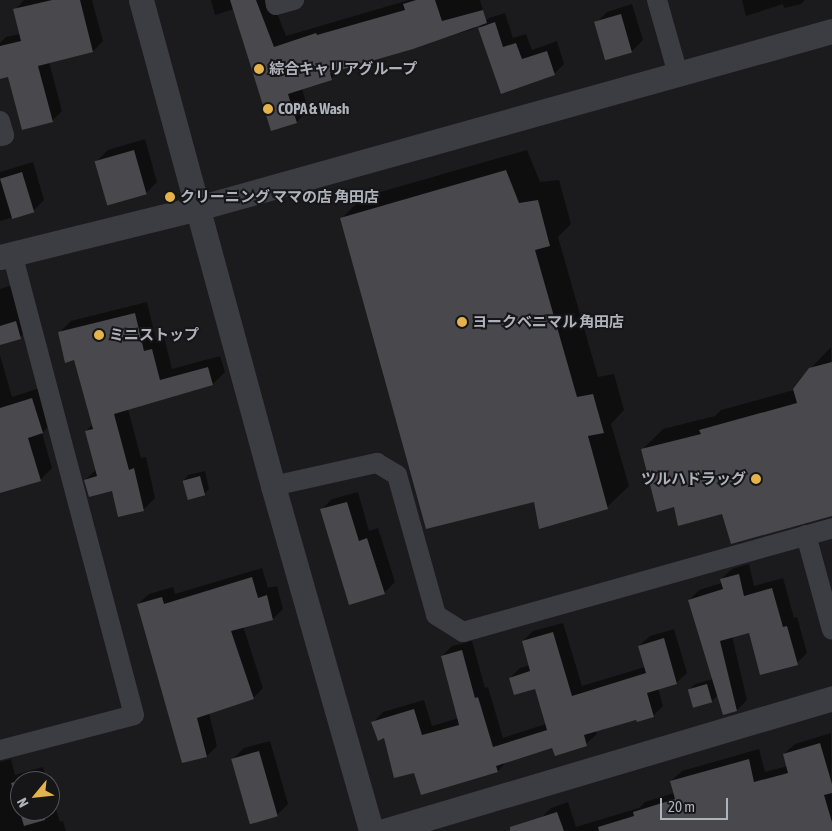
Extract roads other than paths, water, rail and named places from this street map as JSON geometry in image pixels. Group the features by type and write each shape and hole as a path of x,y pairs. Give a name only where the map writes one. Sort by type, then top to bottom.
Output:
{"street":[{"path":"141,0 273,486 371,831"},
{"path":"275,0 276,5 294,0"},
{"path":"657,0 678,74"},
{"path":"0,750 134,715 6,255 198,208 832,31"},
{"path":"0,121 4,135 0,136"},
{"path":"273,486 377,463 397,475 436,615 463,632 832,528"},
{"path":"806,535 832,630"},
{"path":"384,831 832,698"}],"place":[{"name":"綜合キャリアグループ","path":"259,69"},
{"name":"COPA & Wash","path":"268,109"},
{"name":"クリーニング ママの店 角田店","path":"170,197"},
{"name":"ヨークベニマル 角田店","path":"462,322"},
{"name":"ミニストップ","path":"99,335"},
{"name":"ツルハドラッグ","path":"756,479"}]}
